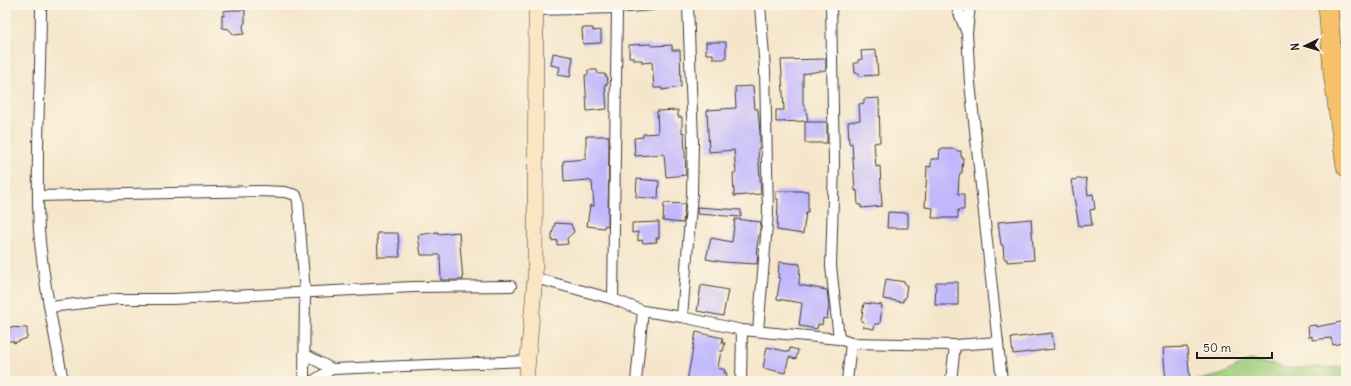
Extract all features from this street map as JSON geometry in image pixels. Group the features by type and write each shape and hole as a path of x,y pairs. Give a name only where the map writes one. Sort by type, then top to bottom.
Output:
{"highway":[{"path":"1328,5 1333,73 1346,167"}],"street":[{"path":"41,5 38,196 39,232 63,381"},
{"path":"526,381 535,278 536,8 617,8 652,5"},
{"path":"682,317 692,194 693,141 688,5"},
{"path":"758,331 768,213 765,70 760,5"},
{"path":"831,5 834,162 831,266 839,339"},
{"path":"956,5 967,33"},
{"path":"970,5 967,33 970,83 1002,381"},
{"path":"613,299 617,8"},
{"path":"38,196 261,191 285,192 296,195 299,207 305,293 304,381"},
{"path":"535,278 613,299 643,311 682,317 742,330 839,339 850,343 955,345 998,342"},
{"path":"50,306 118,299 173,299 413,287 511,286"},
{"path":"636,381 643,311"},
{"path":"741,381 742,330"},
{"path":"847,381 850,343"},
{"path":"951,381 955,345"},
{"path":"304,354 332,369"},
{"path":"313,381 332,369 528,361"}],"green space":[{"path":"1250,360 1288,368 1346,367 1346,381 1195,381 1221,375"}],"building":[{"path":"245,10 245,23 243,25 244,34 234,35 229,29 222,28 222,15 224,16 224,11"},
{"path":"582,28 593,28 593,31 601,30 601,43 583,44"},
{"path":"706,42 726,42 726,59 713,59 713,54 706,54"},
{"path":"651,44 651,46 672,45 672,50 680,50 681,87 662,90 662,88 654,88 652,62 642,63 642,60 633,60 633,57 629,57 629,45"},
{"path":"876,50 878,75 859,76 859,73 855,73 854,63 858,63 858,60 862,59 861,51"},
{"path":"553,53 573,57 570,77 558,75 560,67 551,65"},
{"path":"826,59 826,70 803,74 803,105 805,105 808,121 776,122 776,110 784,110 781,60"},
{"path":"588,70 597,70 598,74 605,74 605,76 607,76 608,84 605,84 607,109 587,111 585,75 588,75"},
{"path":"753,86 755,109 758,109 760,133 760,148 758,148 761,194 734,196 733,173 736,173 734,150 709,152 707,110 736,108 735,87"},
{"path":"879,98 880,142 874,143 876,167 880,166 882,206 861,208 861,205 858,205 857,190 855,191 852,143 849,144 848,122 860,120 859,104 864,103 864,99"},
{"path":"678,110 678,117 682,117 682,133 684,132 686,175 666,177 664,154 635,156 634,138 643,137 643,134 658,133 657,111"},
{"path":"805,122 827,122 827,143 805,143"},
{"path":"586,136 609,136 608,226 605,225 604,228 587,226 590,205 594,206 592,182 588,180 564,182 563,161 586,159"},
{"path":"940,149 956,149 956,151 961,151 961,157 963,157 962,173 960,173 959,177 958,194 964,194 964,210 958,210 958,218 932,218 933,208 925,207 927,166 931,167 931,159 939,159"},
{"path":"1086,178 1088,195 1093,194 1095,209 1090,210 1092,225 1079,226 1071,180"},
{"path":"637,179 659,181 658,199 636,197"},
{"path":"776,191 808,191 808,212 806,212 803,234 777,230 778,199 776,199"},
{"path":"664,203 685,204 683,223 663,221"},
{"path":"697,207 741,210 741,217 697,214"},
{"path":"888,212 908,213 908,228 887,228"},
{"path":"735,219 761,222 756,253 758,254 757,264 723,262 706,259 711,238 732,242"},
{"path":"1031,219 1034,260 1007,262 1007,259 1004,259 1003,245 1001,245 998,222"},
{"path":"659,222 659,238 656,238 657,242 643,243 642,240 638,241 638,232 632,233 632,223"},
{"path":"555,223 571,224 574,232 567,238 568,244 557,245 557,240 552,241"},
{"path":"438,232 438,234 459,232 463,280 441,280 440,255 421,255 418,235"},
{"path":"377,233 398,233 400,257 378,257"},
{"path":"779,262 800,264 799,285 827,290 829,306 827,319 823,318 822,325 818,324 817,329 799,326 802,303 777,299 780,278 778,278"},
{"path":"886,279 905,282 905,285 907,285 905,299 903,299 903,302 883,299"},
{"path":"936,282 958,282 958,305 935,305"},
{"path":"701,285 728,290 723,316 697,311"},
{"path":"864,303 882,305 880,324 875,324 874,329 863,327 864,322 861,321"},
{"path":"1346,321 1346,342 1333,345 1331,338 1312,340 1312,336 1309,337 1308,326 1316,325 1316,327"},
{"path":"5,327 27,328 27,338 14,343 13,341 5,341"},
{"path":"696,332 723,338 722,343 725,343 723,351 721,351 718,368 725,370 724,373 727,373 725,381 687,381"},
{"path":"1052,333 1054,349 1013,354 1011,338"},
{"path":"767,347 789,352 790,348 798,350 796,359 789,357 785,373 763,368"},
{"path":"1187,347 1190,381 1166,381 1163,348"}]}
